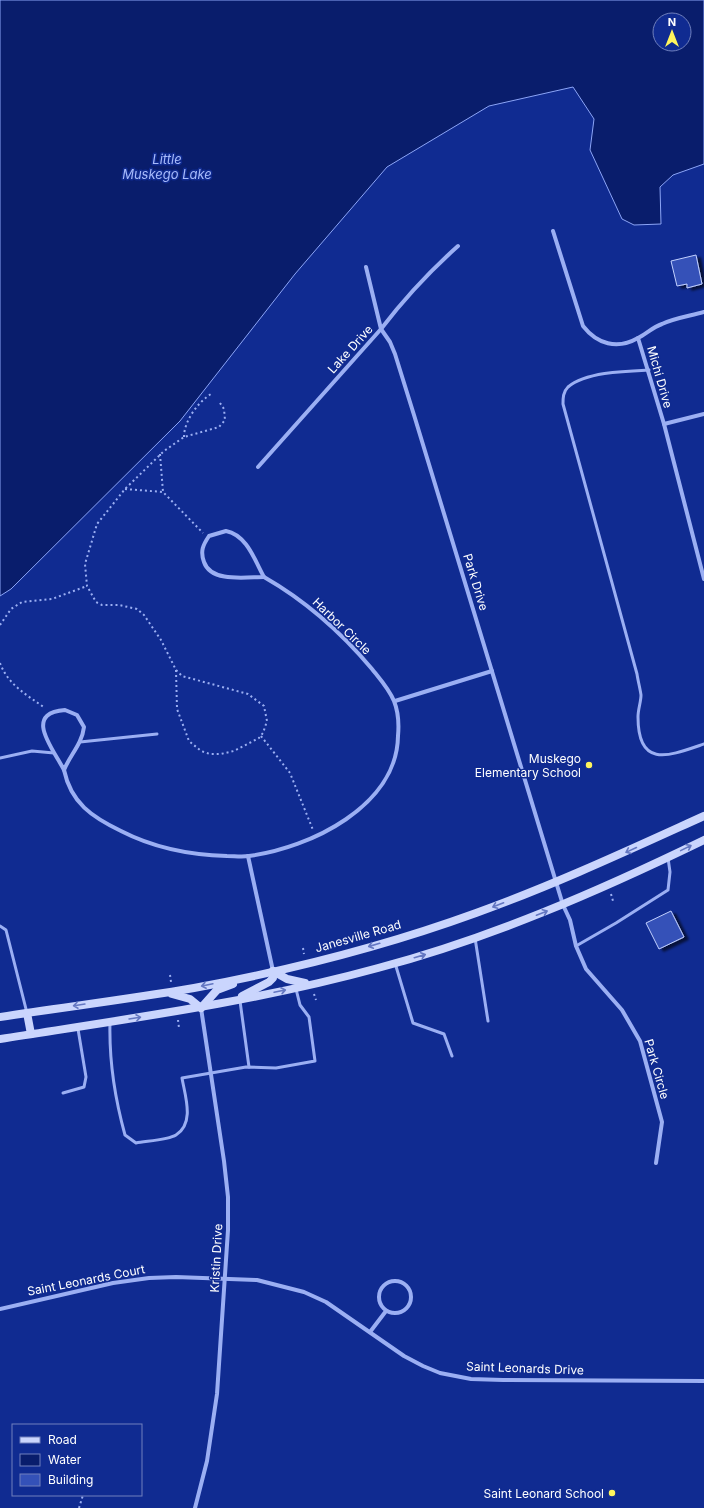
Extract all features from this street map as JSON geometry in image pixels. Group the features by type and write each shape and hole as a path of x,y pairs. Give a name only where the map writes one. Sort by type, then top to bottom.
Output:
{"main road":[{"name":"Janesville Road","path":"0,1017 163,992 263,973 376,944 467,916 556,882 589,869 704,816"},
{"path":"0,1039 201,1008 296,988 395,964 475,938 563,904 630,876 704,840"},
{"path":"229,1002 269,982 273,978 273,971 293,981 312,984"},
{"path":"201,1008 217,990 263,973"},
{"path":"163,992 184,996 201,1008"},
{"path":"27,1013 31,1034"}],"street":[{"name":"Michi Drive","path":"553,230 578,312 586,329 603,343 614,345 625,344 638,338 649,370 664,424 704,578"},
{"name":"Lake Drive","path":"258,467 430,272 458,246"},
{"name":"Park Drive","path":"366,268 381,329 390,342 395,354 563,904"},
{"path":"638,338 662,323 704,312"},
{"path":"664,424 704,414"},
{"path":"208,538 220,532 232,532 237,535 249,548 264,578"},
{"name":"Harbor Circle","path":"51,712 44,719 43,728 46,740 56,753 64,770 69,789 87,811 101,821 135,838 151,844 192,854 248,856 279,850 316,836 363,806 376,794 387,778 394,762 398,745 398,727 394,701 385,686 354,648 328,623 282,587 264,578 214,574 205,566 201,556 202,549 208,538"},
{"path":"394,701 492,671"},
{"path":"51,712 65,710 77,715 84,727 80,742 68,759 64,770"},
{"path":"248,856 273,971"},
{"name":"Park Circle","path":"563,904 570,920 576,946 586,970 622,1010 640,1041 662,1122 656,1163"},
{"name":"Kristin Drive","path":"195,1508 207,1461 217,1394 228,1230 228,1196 201,1008"},
{"name":"Saint Leonards Court","path":"0,1309 113,1283 149,1278 176,1277 225,1280"},
{"name":"Saint Leonards Drive","path":"225,1280 257,1280 304,1292 326,1302 404,1356 423,1366 440,1372 471,1378 704,1381"},
{"path":"390,1281 401,1282 406,1285 411,1294 409,1305 402,1312 396,1313 386,1311 382,1307 378,1297 382,1287 390,1281"},
{"path":"370,1332 386,1311"}],"lane":[{"path":"649,370 617,372 579,381 567,388 562,395 562,404 637,674 641,696 638,715 639,732 643,745 650,753 659,755 676,753 704,744"},
{"path":"80,742 157,734"},
{"path":"0,758 32,751 56,753"},
{"path":"576,946 668,890 670,872 668,858"},
{"path":"0,926 6,930 27,1013"},
{"path":"475,938 488,1021"},
{"path":"395,964 413,1023 444,1034 452,1056"},
{"path":"110,1022 110,1047 120,1116 125,1135 136,1143 175,1136 185,1127 188,1114 182,1078 210,1072 249,1067 276,1068 315,1061 309,1017 300,1005 296,988"},
{"path":"239,1000 249,1067"},
{"path":"63,1094 84,1088 86,1077 77,1027"}],"path":[{"path":"184,437 184,430 190,418 203,399 210,394"},
{"path":"176,670 177,709 189,740 201,751 210,754 221,754 248,745 261,736 267,721 264,706 248,694 182,676 176,670 161,640 144,615 137,609 102,605 96,602 87,586 85,564 97,524 125,490 160,454 184,437 218,427 225,420 224,409 220,403"},
{"path":"160,454 163,492 208,538"},
{"path":"125,490 163,492"},
{"path":"0,625 11,609 22,602 52,599 87,586"},
{"path":"0,663 4,675 18,689 51,712"},
{"path":"261,736 290,773 316,836"},
{"path":"79,1508 83,1496"}],"water":[{"name":"Little Muskego Lake","path":"0,0 704,0 704,164 673,175 660,187 661,224 634,225 622,219 590,150 594,119 573,87 489,106 387,167 295,274 180,421 11,589 0,596"}],"building":[{"path":"696,255 702,284 687,288 687,284 677,286 671,261"},
{"path":"671,911 684,937 659,949 646,923"}],"place":[{"name":"Muskego Elementary School","path":"589,765"},
{"name":"Saint Leonard School","path":"612,1493"}]}
